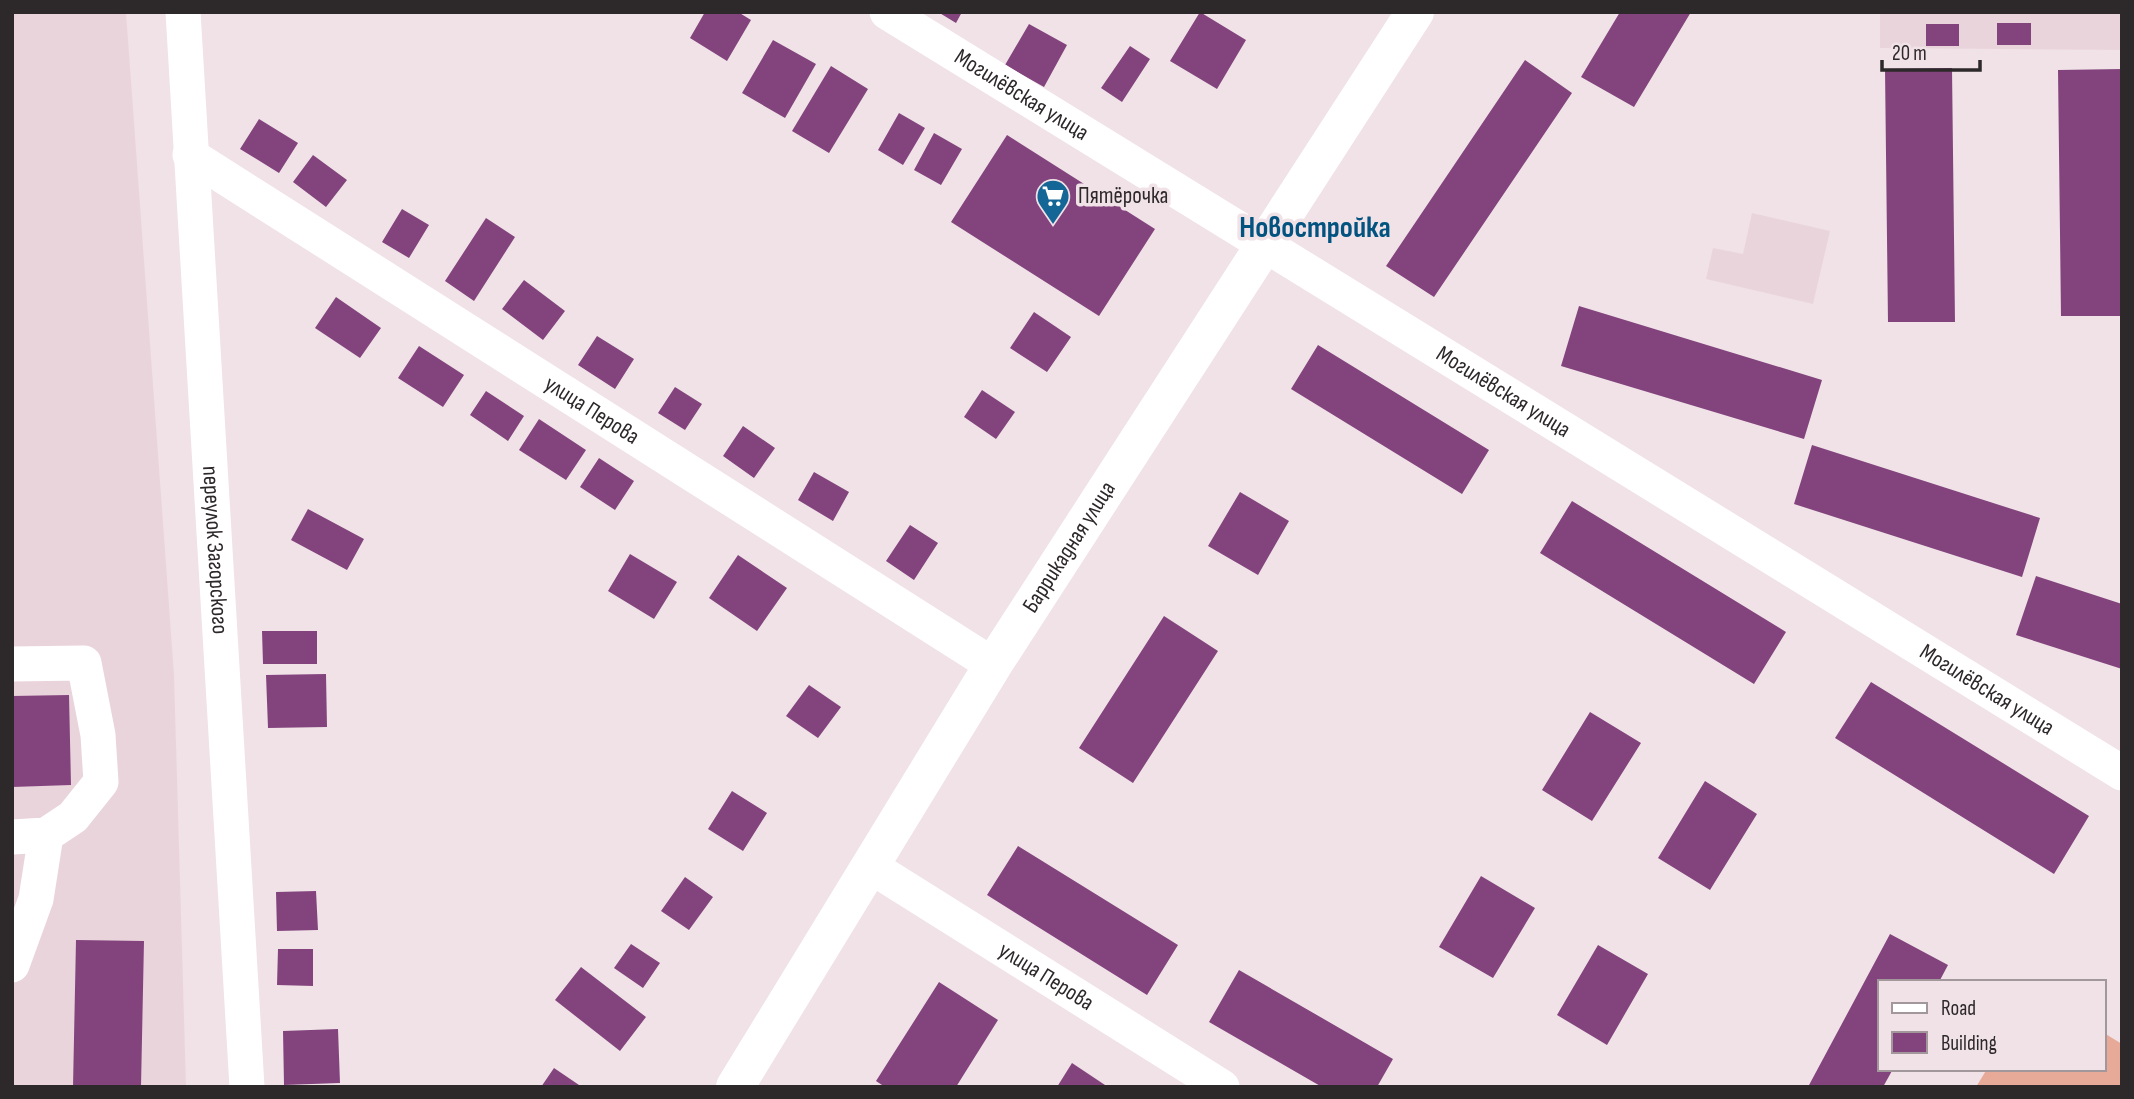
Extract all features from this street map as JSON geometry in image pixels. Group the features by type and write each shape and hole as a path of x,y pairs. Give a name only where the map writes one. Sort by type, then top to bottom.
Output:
{"main road":[{"name":"Баррикадная улица","path":"735,1087 993,666 1415,12"}],"street":[{"name":"переулок Загорского","path":"183,12 247,1087"},
{"name":"Могилёвская улица","path":"887,12 2122,773"},
{"name":"улица Перова","path":"190,155 993,666"},
{"path":"12,664 84,663 98,735 101,782 73,817 29,836 36,899 12,965"},
{"name":"улица Перова","path":"870,866 1222,1087"}],"shaded area":[{"path":"12,12 126,12 174,675 186,1087 12,1087"},
{"path":"1880,12 2122,12 2122,50 1880,48"},
{"path":"1752,213 1830,231 1813,304 1706,279 1713,248 1743,254"},
{"path":"2106,1034 2122,1044 2122,1087 1976,1087 1986,1071 2106,1071"}],"building":[{"path":"705,12 738,12 751,20 727,61 690,38"},
{"path":"938,12 962,12 956,23"},
{"path":"1200,12 1246,40 1217,89 1170,61"},
{"path":"1620,12 1691,12 1634,107 1581,77"},
{"path":"1997,23 2031,23 2031,45 1997,45"},
{"path":"1029,24 1067,45 1044,87 1005,65"},
{"path":"1926,24 1959,24 1959,46 1926,46"},
{"path":"773,40 816,64 785,118 742,93"},
{"path":"1130,46 1150,59 1122,102 1101,88"},
{"path":"1525,60 1572,93 1434,297 1386,266"},
{"path":"831,66 868,89 829,153 792,131"},
{"path":"1952,68 1955,322 1888,322 1885,69"},
{"path":"2122,69 2122,316 2061,316 2058,70"},
{"path":"899,113 925,128 903,165 878,150"},
{"path":"259,119 298,143 279,173 240,149"},
{"path":"934,133 962,149 941,185 914,170"},
{"name":"Пятёрочка","path":"1007,135 1155,229 1099,316 951,222"},
{"path":"313,155 347,180 326,207 293,182"},
{"path":"402,209 429,225 409,258 382,242"},
{"path":"486,218 515,237 474,301 445,281"},
{"path":"524,280 565,311 543,340 502,309"},
{"path":"336,297 381,328 360,358 315,328"},
{"path":"1579,306 1822,380 1804,439 1561,366"},
{"path":"1034,312 1071,337 1047,372 1010,348"},
{"path":"597,336 634,359 615,389 578,365"},
{"path":"1318,345 1489,450 1462,494 1291,389"},
{"path":"419,346 464,375 443,407 398,378"},
{"path":"675,387 702,404 685,430 658,413"},
{"path":"982,390 1015,412 996,439 964,417"},
{"path":"486,391 524,416 508,441 470,415"},
{"path":"539,419 586,450 566,480 519,450"},
{"path":"743,426 775,448 754,478 723,456"},
{"path":"1812,445 2040,518 2022,577 1794,504"},
{"path":"599,458 634,481 615,510 580,487"},
{"path":"814,472 849,492 833,521 798,500"},
{"path":"1240,492 1289,521 1258,575 1208,546"},
{"path":"1572,501 1786,632 1754,684 1540,553"},
{"path":"308,509 364,539 347,570 291,540"},
{"path":"910,525 938,543 914,580 886,561"},
{"path":"630,554 677,582 654,619 608,591"},
{"path":"738,555 787,588 757,631 709,598"},
{"path":"2036,576 2122,604 2122,669 2016,635"},
{"path":"1164,616 1218,651 1133,783 1079,748"},
{"path":"262,631 317,631 317,664 263,664"},
{"path":"326,674 327,727 268,728 266,675"},
{"path":"1871,682 2089,816 2054,874 1835,738"},
{"path":"809,685 841,707 818,738 786,716"},
{"path":"69,695 71,785 12,787 12,696"},
{"path":"1590,712 1641,743 1592,821 1542,790"},
{"path":"1705,781 1757,814 1710,890 1658,858"},
{"path":"732,791 767,813 743,851 708,829"},
{"path":"1018,846 1178,945 1147,995 987,895"},
{"path":"1481,876 1535,908 1493,978 1439,947"},
{"path":"685,877 713,897 689,930 661,911"},
{"path":"316,891 318,930 277,931 276,892"},
{"path":"1890,934 1948,965 1940,980 1878,980 1878,1071 1892,1071 1883,1087 1808,1087"},
{"path":"76,940 144,941 141,1087 73,1087"},
{"path":"631,944 660,963 643,988 614,968"},
{"path":"1598,945 1648,974 1607,1045 1557,1015"},
{"path":"278,949 313,949 313,986 277,985"},
{"path":"581,967 646,1017 620,1051 555,1000"},
{"path":"1239,970 1393,1059 1377,1087 1322,1087 1209,1022"},
{"path":"939,982 998,1020 956,1087 885,1087 876,1081"},
{"path":"338,1029 340,1083 284,1085 283,1031"},
{"path":"1072,1063 1108,1087 1057,1087"},
{"path":"554,1068 582,1087 541,1087"}],"place":[{"name":"Пятёрочка","path":"1053,226"}],"district":[{"name":"Новостройка","path":"1315,228"}]}
